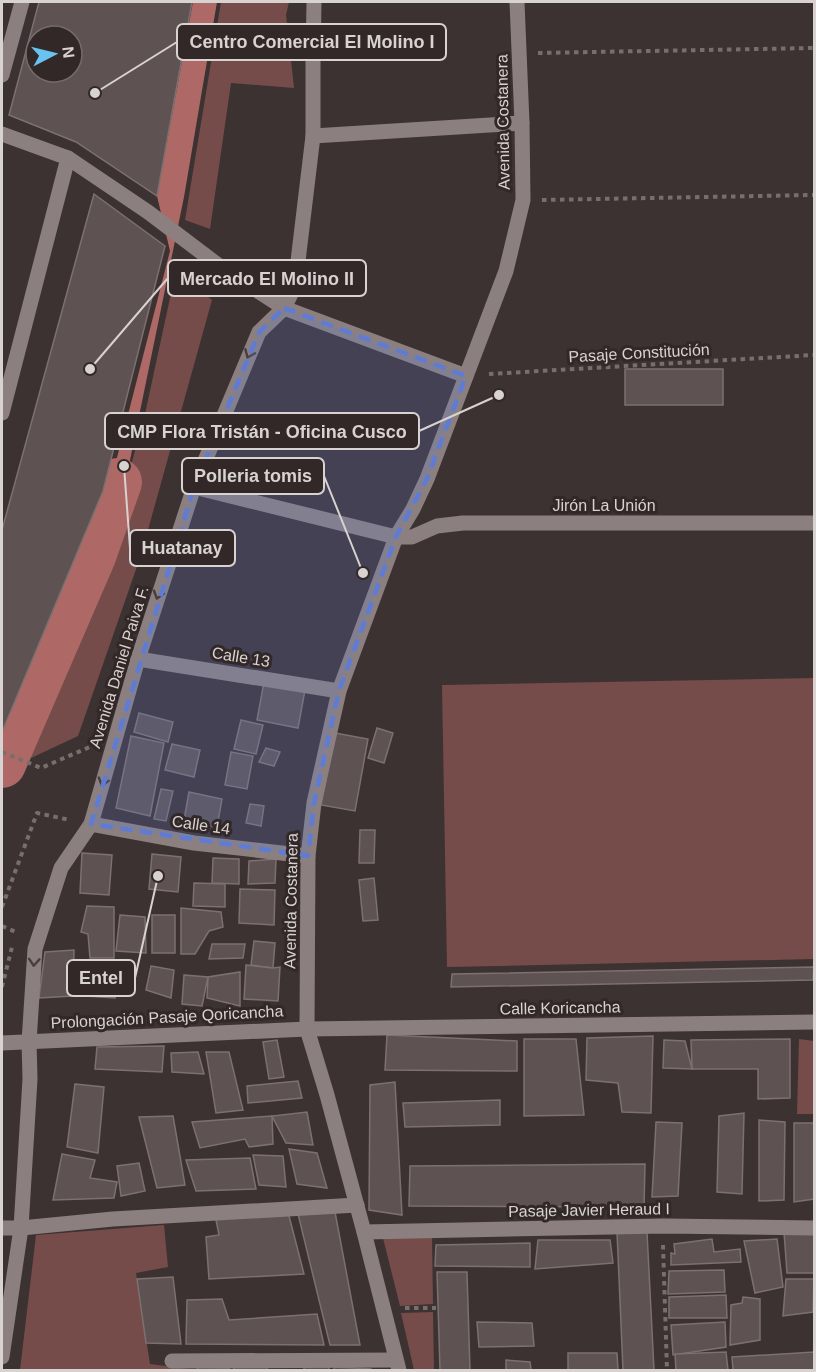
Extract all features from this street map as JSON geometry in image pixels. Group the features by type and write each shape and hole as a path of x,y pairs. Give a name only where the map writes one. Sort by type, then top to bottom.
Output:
{"street":[{"path":"2,75 22,2"},
{"name":"Avenida Daniel Paiva F.","path":"2,1357 21,1228 30,1079 28,1042 35,949 61,868 91,824 138,659 194,488 259,332 284,308 295,286 313,136 314,2"},
{"name":"Avenida Costanera","path":"397,1365 357,1205 307,1029 308,856 314,803 339,691 396,537 427,479 506,271 523,200 517,2"},
{"path":"313,136 522,123"},
{"path":"2,134 68,158 148,212 222,268 284,308 466,376"},
{"path":"2,413 68,158"},
{"path":"194,488 396,537"},
{"name":"Jirón La Unión","path":"396,537 412,537 437,526 463,523 814,523"},
{"name":"Calle 13","path":"138,659 339,691"},
{"name":"Calle 14","path":"91,824 194,843 308,856"},
{"name":"Calle Koricancha","path":"307,1029 814,1022"},
{"name":"Prolongación Pasaje Qoricancha","path":"2,1043 307,1029"},
{"path":"2,1228 113,1219 357,1205"},
{"name":"Pasaje Javier Heraud I","path":"364,1232 663,1226 814,1228"},
{"path":"172,1361 397,1365"}],"path":[{"path":"519,54 814,48"},
{"path":"523,200 814,195"},
{"name":"Pasaje Constitución","path":"466,376 814,355"},
{"path":"2,752 41,768 117,735"},
{"path":"2,907 37,813 91,824"},
{"path":"2,926 16,932 2,987"},
{"path":"663,1226 666,1371"},
{"path":"403,1308 436,1308"}],"highlighted area":[{"path":"284,308 466,376 427,479 396,537 339,691 314,803 308,856 91,824 194,487 259,332"}],"shaded area":[{"path":"193,2 217,2 184,197 129,465 2,775 2,747 102,516 170,251 157,196"},
{"path":"221,2 289,2 286,15 294,88 231,83 210,229 185,220"},
{"path":"181,276 212,300 141,555 78,736 29,759 20,754 55,658 95,570 121,502 145,414 173,284"},
{"path":"814,678 814,959 447,967 442,685"},
{"path":"799,1039 814,1041 814,1114 797,1114"},
{"path":"164,1225 168,1267 136,1273 150,1364 189,1370 20,1370 36,1235"},
{"path":"432,1237 433,1304 400,1306 383,1238"},
{"path":"433,1312 434,1370 414,1370 401,1313"}],"building":[{"path":"39,2 192,2 157,196 76,142 9,115 24,58 24,84 84,84 84,24 33,24"},
{"path":"94,194 165,246 103,491 2,732 2,530"},
{"path":"625,369 723,369 723,405 625,405"},
{"path":"264,682 305,690 298,728 257,720"},
{"path":"139,713 173,722 168,742 134,732"},
{"path":"241,720 263,725 256,754 234,749"},
{"path":"377,728 393,733 384,763 368,758"},
{"path":"335,733 368,739 355,811 321,805"},
{"path":"131,736 164,743 150,816 116,808"},
{"path":"172,744 200,750 194,777 165,770"},
{"path":"266,748 280,752 274,766 259,762"},
{"path":"231,752 253,756 247,789 225,785"},
{"path":"161,789 173,791 166,821 154,819"},
{"path":"189,792 222,799 217,827 184,820"},
{"path":"250,804 264,806 261,826 246,823"},
{"path":"360,830 375,830 374,863 359,863"},
{"path":"82,853 112,855 109,895 80,893"},
{"path":"152,854 181,857 178,892 149,889"},
{"path":"213,858 239,859 239,884 212,883"},
{"path":"276,859 275,883 248,884 249,861"},
{"path":"374,878 378,920 363,921 359,880"},
{"path":"194,883 225,884 225,907 193,906"},
{"path":"240,889 275,890 274,925 239,923"},
{"path":"87,906 114,907 114,958 90,958 88,934 81,932"},
{"path":"181,908 221,912 223,927 209,931 195,954 181,954"},
{"path":"120,915 145,917 146,953 116,951"},
{"path":"152,915 175,915 175,953 152,953"},
{"path":"254,941 275,943 273,968 251,965"},
{"path":"212,944 245,944 243,958 209,959"},
{"path":"74,950 73,996 39,998 45,952"},
{"path":"246,965 280,967 278,1001 244,999"},
{"path":"151,966 174,970 171,998 146,990"},
{"path":"814,967 813,980 451,987 452,974"},
{"path":"240,972 240,1006 207,998 208,977"},
{"path":"184,975 208,977 202,1006 182,1004"},
{"path":"115,979 115,998 86,996 89,980"},
{"path":"387,1035 517,1041 517,1071 385,1070"},
{"path":"653,1036 651,1113 622,1112 618,1083 586,1080 587,1038"},
{"path":"524,1039 576,1039 584,1115 524,1116"},
{"path":"790,1039 790,1098 758,1099 758,1069 692,1069 691,1040"},
{"path":"277,1040 284,1077 269,1079 263,1042"},
{"path":"664,1040 685,1041 692,1069 663,1068"},
{"path":"164,1046 162,1072 95,1069 97,1047"},
{"path":"198,1052 204,1074 172,1072 171,1053"},
{"path":"206,1052 229,1052 243,1110 216,1113"},
{"path":"298,1081 302,1098 248,1103 247,1086"},
{"path":"395,1082 402,1215 369,1210 370,1085"},
{"path":"75,1084 104,1087 98,1153 67,1147"},
{"path":"500,1100 500,1125 405,1127 403,1103"},
{"path":"307,1112 313,1145 286,1143 272,1116"},
{"path":"744,1113 742,1194 717,1192 719,1116"},
{"path":"173,1116 185,1185 157,1188 139,1117"},
{"path":"272,1116 273,1144 249,1147 245,1139 200,1148 192,1122"},
{"path":"759,1120 785,1122 784,1200 759,1201"},
{"path":"656,1122 682,1123 678,1196 652,1197"},
{"path":"794,1123 814,1123 814,1199 794,1202"},
{"path":"289,1149 317,1153 327,1188 297,1184"},
{"path":"62,1154 95,1160 90,1178 117,1182 114,1198 53,1200"},
{"path":"253,1155 283,1156 286,1187 259,1185"},
{"path":"250,1158 256,1189 196,1191 186,1160"},
{"path":"139,1163 145,1191 121,1196 117,1166"},
{"path":"645,1164 644,1207 409,1206 410,1166"},
{"path":"288,1212 304,1274 209,1279 206,1237 219,1235 215,1215"},
{"path":"335,1212 360,1345 330,1345 298,1214"},
{"path":"617,1232 647,1232 654,1370 623,1370"},
{"path":"784,1232 814,1233 814,1273 787,1273"},
{"path":"712,1239 714,1252 740,1249 741,1262 671,1265 671,1253 675,1254 674,1244"},
{"path":"777,1239 783,1287 755,1293 744,1241"},
{"path":"538,1240 610,1240 613,1263 535,1269"},
{"path":"530,1243 530,1267 435,1266 436,1245"},
{"path":"724,1270 725,1292 668,1294 669,1271"},
{"path":"437,1272 467,1272 470,1370 440,1370"},
{"path":"173,1277 181,1344 146,1343 137,1279"},
{"path":"786,1279 814,1279 813,1312 783,1316"},
{"path":"726,1295 727,1318 669,1318 669,1297"},
{"path":"743,1297 760,1299 760,1340 730,1345 731,1305 742,1303"},
{"path":"222,1299 229,1320 317,1314 324,1345 186,1344 187,1300"},
{"path":"477,1322 532,1323 534,1346 479,1347"},
{"path":"725,1322 726,1347 673,1355 671,1325"},
{"path":"726,1352 728,1370 676,1370 675,1354"},
{"path":"814,1352 814,1370 733,1370 732,1357"},
{"path":"568,1353 617,1353 618,1370 568,1370"},
{"path":"506,1360 530,1362 531,1370 506,1370"},
{"path":"328,1364 329,1370 304,1370 304,1366"},
{"path":"233,1365 267,1365 267,1370 234,1370"},
{"path":"197,1367 229,1368 229,1370 198,1370"},
{"path":"334,1367 371,1369 372,1370 334,1370"}],"waterway":[{"path":"2,764 92,556 118,482"}],"place":[{"name":"Centro Comercial El Molino I","path":"95,93"},
{"name":"Mercado El Molino II","path":"90,369"},
{"name":"CMP Flora Tristán - Oficina Cusco","path":"499,395"},
{"name":"Huatanay","path":"124,466"},
{"name":"Polleria tomis","path":"363,573"},
{"name":"Entel","path":"158,876"}]}
